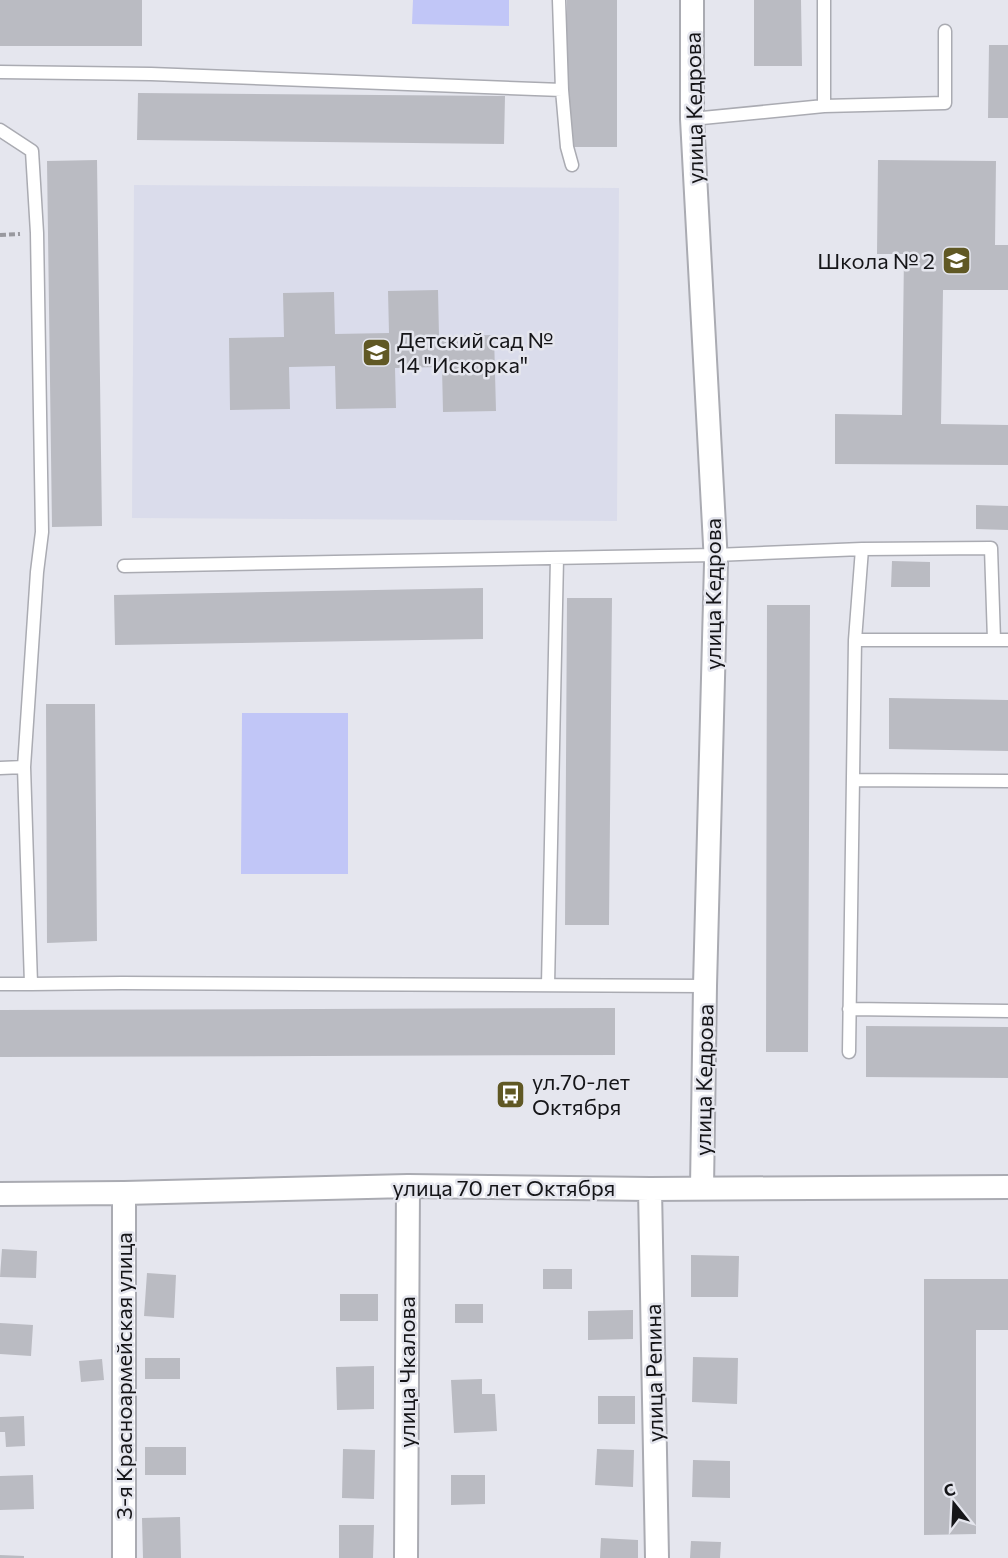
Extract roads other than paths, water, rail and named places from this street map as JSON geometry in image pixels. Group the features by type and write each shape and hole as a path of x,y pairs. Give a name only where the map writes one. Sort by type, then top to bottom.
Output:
{"street":[{"name":"улица Кедрова","path":"692,0 692,119 715,555 702,1188"},
{"name":"улица 70 лет Октября","path":"0,1194 408,1186 650,1189 1008,1187"},
{"name":"улица Чкалова","path":"405,1558 408,1186"},
{"name":"улица Репина","path":"650,1189 657,1558"},
{"name":"3-я Красноармейская улица","path":"124,1193 124,1558"}],"lane":[{"path":"559,0 562,90 567,147 572,165"},
{"path":"824,0 824,106"},
{"path":"692,119 824,106 945,104 945,31"},
{"path":"0,72 151,74 562,90"},
{"path":"0,130 32,151 37,233 42,532 37,572 24,767 31,984"},
{"path":"124,566 991,548 994,640"},
{"path":"849,1052 855,640 862,549"},
{"path":"548,985 557,558"},
{"path":"855,640 1008,640"},
{"path":"0,768 24,767"},
{"path":"853,780 1008,781"},
{"path":"0,984 705,986"},
{"path":"849,1009 1008,1011"}],"place":[{"name":"Школа № 2","path":"956,261"},
{"name":"Детский сад № 14 \"Искорка\"","path":"376,353"},
{"name":"ул.70-лет Октября","path":"511,1095"}]}
